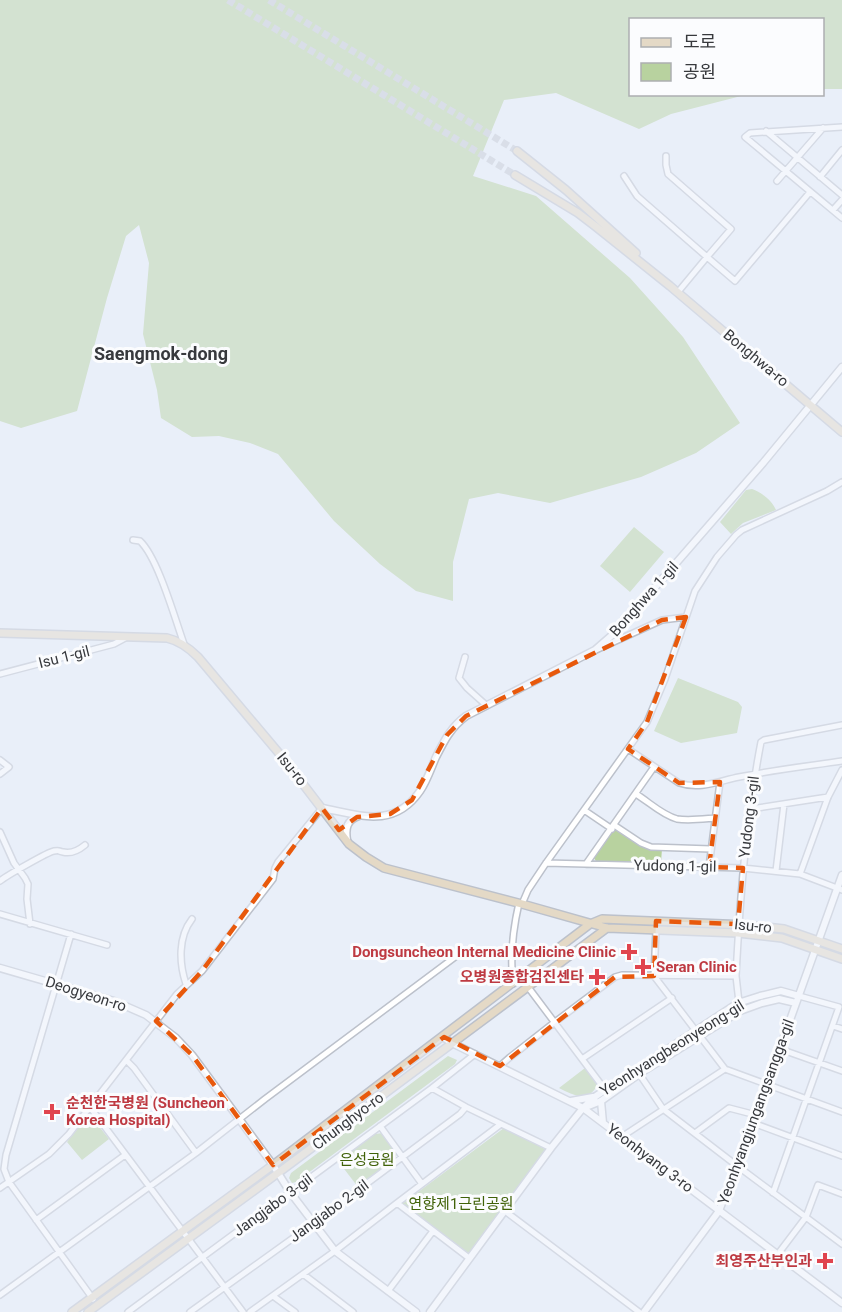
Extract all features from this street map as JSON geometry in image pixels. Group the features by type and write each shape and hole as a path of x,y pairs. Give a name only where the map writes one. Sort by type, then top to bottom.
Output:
{"main road":[{"name":"Bonghwa-ro","path":"517,151 582,203 670,286"},
{"name":"Bonghwa-ro","path":"515,175 586,220 678,292 842,432"},
{"path":"0,633 167,638 184,644"},
{"name":"Isu-ro","path":"184,644 198,657 249,717 347,841 356,850 384,868 607,928 738,933 782,938 842,959"},
{"path":"572,919 577,925 573,936"},
{"name":"Isu-ro","path":"591,924 602,919 738,924 784,929 842,949"},
{"name":"Chunghyo-ro","path":"72,1312 273,1165 591,924"},
{"name":"Chunghyo-ro","path":"88,1312 607,928"}],"street":[{"path":"842,127 766,131 750,133 745,137 842,218"},
{"path":"777,181 823,128"},
{"path":"766,131 842,198 833,210"},
{"path":"820,177 842,150"},
{"path":"666,156 667,171 672,178 731,229 678,292"},
{"path":"624,176 638,196 735,281 810,192"},
{"name":"Bonghwa 1-gil","path":"322,807 374,818 396,812 412,800 422,787 447,735 457,722 595,650 626,622 842,367"},
{"path":"513,984 511,971 515,921 520,904 546,863 647,722 665,679 698,585 717,557 736,535 842,482"},
{"path":"133,540 140,541 148,551 184,644"},
{"path":"595,650 662,620 686,617"},
{"name":"Isu 1-gil","path":"0,674 114,644 127,637"},
{"path":"465,657 459,678 486,705"},
{"name":"Yudong 3-gil","path":"740,1011 736,976 738,924 760,742 842,725"},
{"path":"628,749 679,783 688,786 842,761"},
{"path":"0,760 9,767 0,774"},
{"path":"586,864 654,767"},
{"path":"801,874 828,797 842,770"},
{"path":"709,867 720,782"},
{"path":"636,794 668,816 690,820 715,818"},
{"path":"751,809 828,797"},
{"path":"776,871 784,804"},
{"path":"0,1188 49,1154 69,1134 177,994 202,971 273,879 278,862 322,807"},
{"path":"584,810 651,847 711,849"},
{"path":"347,841 348,824 359,816"},
{"path":"0,832 14,863 28,884 30,924"},
{"path":"0,880 51,851 70,852 86,845"},
{"name":"Yudong 1-gil","path":"546,863 743,868 801,874 840,889"},
{"name":"Yeonhyangjungangsangga-gil","path":"641,1312 719,1211 767,1085 818,940 840,889 842,875"},
{"path":"0,914 107,945"},
{"path":"186,984 181,964 182,944 184,934 192,919"},
{"path":"656,931 654,976 725,1069 842,1112"},
{"path":"71,934 6,1155 4,1169 9,1182 97,1305"},
{"path":"0,1295 196,1153 463,951"},
{"name":"Deogyeon-ro","path":"0,968 114,1001 156,1021 188,1050 335,1251 416,1312"},
{"path":"500,1066 615,977 622,975 736,976"},
{"path":"528,987 607,1092"},
{"name":"Yeonhyangbeonyeong-gil","path":"430,1312 583,1108 698,1033 738,1003 781,991 799,996"},
{"path":"773,1192 841,1006 799,996"},
{"path":"582,1059 672,998"},
{"name":"Yeonhyangbeonyeong-gil","path":"698,1033 740,1011 762,1003 779,999 796,1003"},
{"path":"833,1026 842,1029"},
{"name":"Yeonhyang 3-ro","path":"443,1037 583,1108 841,1300"},
{"path":"780,1049 842,1071"},
{"name":"Jangjabo 3-gil","path":"128,1312 475,1054"},
{"path":"126,1059 196,1153"},
{"path":"622,1138 663,1108 725,1069"},
{"path":"638,1072 663,1108 842,1244"},
{"path":"432,1088 551,1148"},
{"path":"570,1101 599,1098 603,1123"},
{"path":"90,1107 243,1312"},
{"name":"Jangjabo 2-gil","path":"190,1312 314,1223 460,1114 466,1107"},
{"path":"695,1133 729,1108 756,1115"},
{"path":"753,1123 842,1156"},
{"path":"250,1312 335,1251 501,1124"},
{"path":"380,1126 422,1184"},
{"path":"36,1220 125,1155"},
{"path":"778,1254 806,1217 818,1185 842,1194"},
{"path":"397,1203 469,1258"},
{"path":"505,1211 641,1312"},
{"path":"388,1292 433,1231"},
{"path":"303,1274 353,1312"},
{"path":"273,1296 295,1312"}],"highlighted area":[{"path":"686,617 647,722 628,749 679,783 720,782 709,867 743,868 738,924 656,921 654,976 615,977 500,1066 444,1037 273,1165 192,1055 156,1021 202,971 322,808 339,830 357,817 390,814 412,800 447,735 466,716 662,620"}],"green space":[{"path":"0,0 842,0 842,89 824,89 824,18 629,18 629,96 741,96 671,114 639,129 556,93 504,100 473,176 536,196 630,278 683,337 740,423 696,453 641,477 550,503 498,493 469,499 453,562 453,601 416,591 380,564 334,521 278,454 250,443 219,436 192,437 161,418 157,390 143,334 149,263 139,225 126,236 77,411 21,428 0,421"},
{"path":"752,489 766,497 776,510 743,523 731,534 720,522 746,490"},
{"path":"634,527 664,552 630,592 600,566"},
{"path":"678,678 738,702 742,707 737,733 681,743 654,731"},
{"path":"613,829 642,845 662,849 661,862 596,861 593,857"},
{"path":"448,1056 457,1060 455,1064 292,1183 289,1178 291,1173"},
{"path":"585,1068 597,1086 593,1091 580,1096 559,1088"},
{"path":"89,1114 109,1139 82,1160 67,1142"},
{"name":"연향제1근린공원","path":"504,1128 547,1150 470,1253 464,1252 402,1204"},
{"name":"은성공원","path":"383,1133 397,1152 395,1160 358,1187 338,1161 375,1134"}],"tunnel":[{"path":"228,0 515,175"},
{"path":"269,0 517,151"}],"place":[{"name":"Dongsuncheon Internal Medicine Clinic","path":"629,952"},
{"name":"Seran Clinic","path":"643,967"},
{"name":"오병원종합검진센타","path":"597,977"},
{"name":"순천한국병원 (Suncheon Korea Hospital)","path":"52,1112"},
{"name":"최영주산부인과","path":"825,1261"}],"district":[{"name":"Saengmok-dong","path":"161,353"}]}
